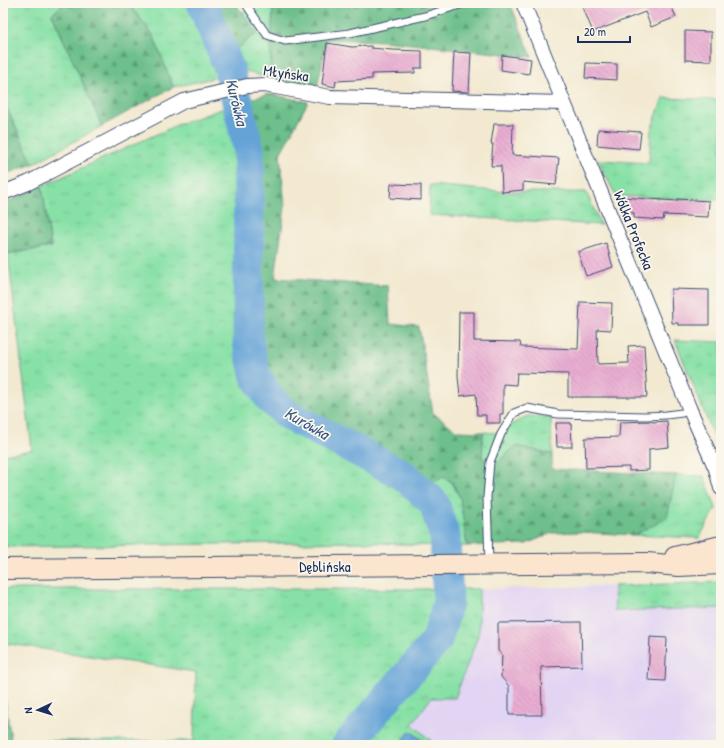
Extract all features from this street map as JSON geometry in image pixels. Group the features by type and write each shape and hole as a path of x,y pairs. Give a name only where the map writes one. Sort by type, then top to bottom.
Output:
{"main road":[{"name":"Dęblińska","path":"647,563 721,546"},
{"name":"Dęblińska","path":"3,569 647,563 679,566 721,564"}],"street":[{"name":"Wólka Profecka","path":"523,3 690,410 718,471 721,488"},
{"name":"Młyńska","path":"3,193 28,183 184,101 247,86 264,85 330,97 563,103"}],"lane":[{"path":"245,3 267,35 285,41 350,33 425,16 466,3"},
{"path":"485,565 486,497 490,462 500,434 514,412 527,408 558,414 646,416 674,414 690,410"}],"shaded area":[{"path":"614,586 615,611 721,608 721,745 436,745 412,724 431,698 480,612 479,589"}],"green space":[{"path":"3,3 64,3 52,14 102,126 33,164 3,100"},
{"path":"65,3 128,3 153,35 173,87 102,126 52,14"},
{"path":"128,3 210,3 231,53 257,33 242,12 264,3 273,3 270,79 246,71 173,87 153,35"},
{"path":"210,3 235,3 257,33 231,53"},
{"path":"273,3 510,3 532,57 384,41 327,39 317,88 270,79"},
{"path":"269,94 308,102 280,154 285,207 275,278 388,286 390,324 419,327 433,413 457,431 483,432 482,458 494,466 515,446 552,454 552,469 676,475 667,518 634,535 580,532 552,533 526,544 467,546 460,498 452,482 443,477 431,484 300,415 266,383 254,333 256,154 246,100"},
{"path":"663,98 721,100 721,200 616,196 598,160 649,163 651,130"},
{"path":"3,100 33,164 3,175"},
{"path":"246,100 256,154 254,333 300,415 431,484 443,477 452,482 460,498 467,546 454,547 364,542 3,547 3,455 32,450 8,254 51,247 42,186 177,125"},
{"path":"430,185 507,192 586,192 601,225 429,215"},
{"path":"42,186 51,247 3,254 3,204"},
{"path":"675,340 721,342 721,453 719,449"},
{"path":"527,416 551,417 552,454 515,446 494,467 482,458 483,432 496,433"},
{"path":"676,475 704,476 716,508 699,538 634,535 667,517"},
{"path":"721,582 721,608 615,611 614,586"},
{"path":"3,589 479,589 479,633 455,698 431,698 412,724 436,745 429,745 410,731 399,745 93,745 93,741 194,741 196,672 3,643"},
{"path":"3,683 11,740 93,741 93,745 3,745"}],"water":[{"path":"410,731 429,745 399,745"}],"building":[{"path":"581,3 670,3 676,17 651,27 645,12 593,32"},
{"path":"685,31 711,32 711,61 685,60"},
{"path":"327,43 352,47 371,46 371,48 422,51 422,68 415,68 415,73 372,74 372,79 336,81 335,87 322,84"},
{"path":"454,52 471,53 469,92 452,91"},
{"path":"502,55 531,59 529,74 501,70"},
{"path":"586,63 617,64 617,80 585,78"},
{"path":"494,124 513,124 512,155 559,158 556,185 523,182 523,190 502,192 501,166 491,166 493,144 491,144"},
{"path":"598,129 641,132 639,149 597,145"},
{"path":"391,184 421,185 421,200 390,198"},
{"path":"622,197 677,201 677,199 709,201 708,217 664,215 663,220 634,218 634,213 621,212"},
{"path":"606,243 613,267 586,276 578,252"},
{"path":"671,289 709,290 709,325 678,325 678,323 672,323"},
{"path":"580,302 612,303 611,330 597,329 598,364 629,363 628,346 644,345 647,397 568,397 568,374 517,373 516,385 503,384 503,414 500,414 500,423 486,423 486,415 477,415 476,394 460,396 458,376 459,312 474,312 474,341 520,342 521,347 578,349"},
{"path":"667,421 669,447 649,449 649,470 629,471 629,467 586,468 585,438 619,437 620,422"},
{"path":"556,423 571,423 572,447 557,447"},
{"path":"581,622 582,666 541,667 542,715 509,715 509,686 501,677 502,654 498,651 498,623"},
{"path":"650,637 667,638 665,681 648,680"}],"waterway":[{"name":"Kurówka","path":"202,3 229,68 249,151 248,343 256,377 270,399 288,415 403,475 434,503 445,537 448,603 437,640 347,745"}]}
